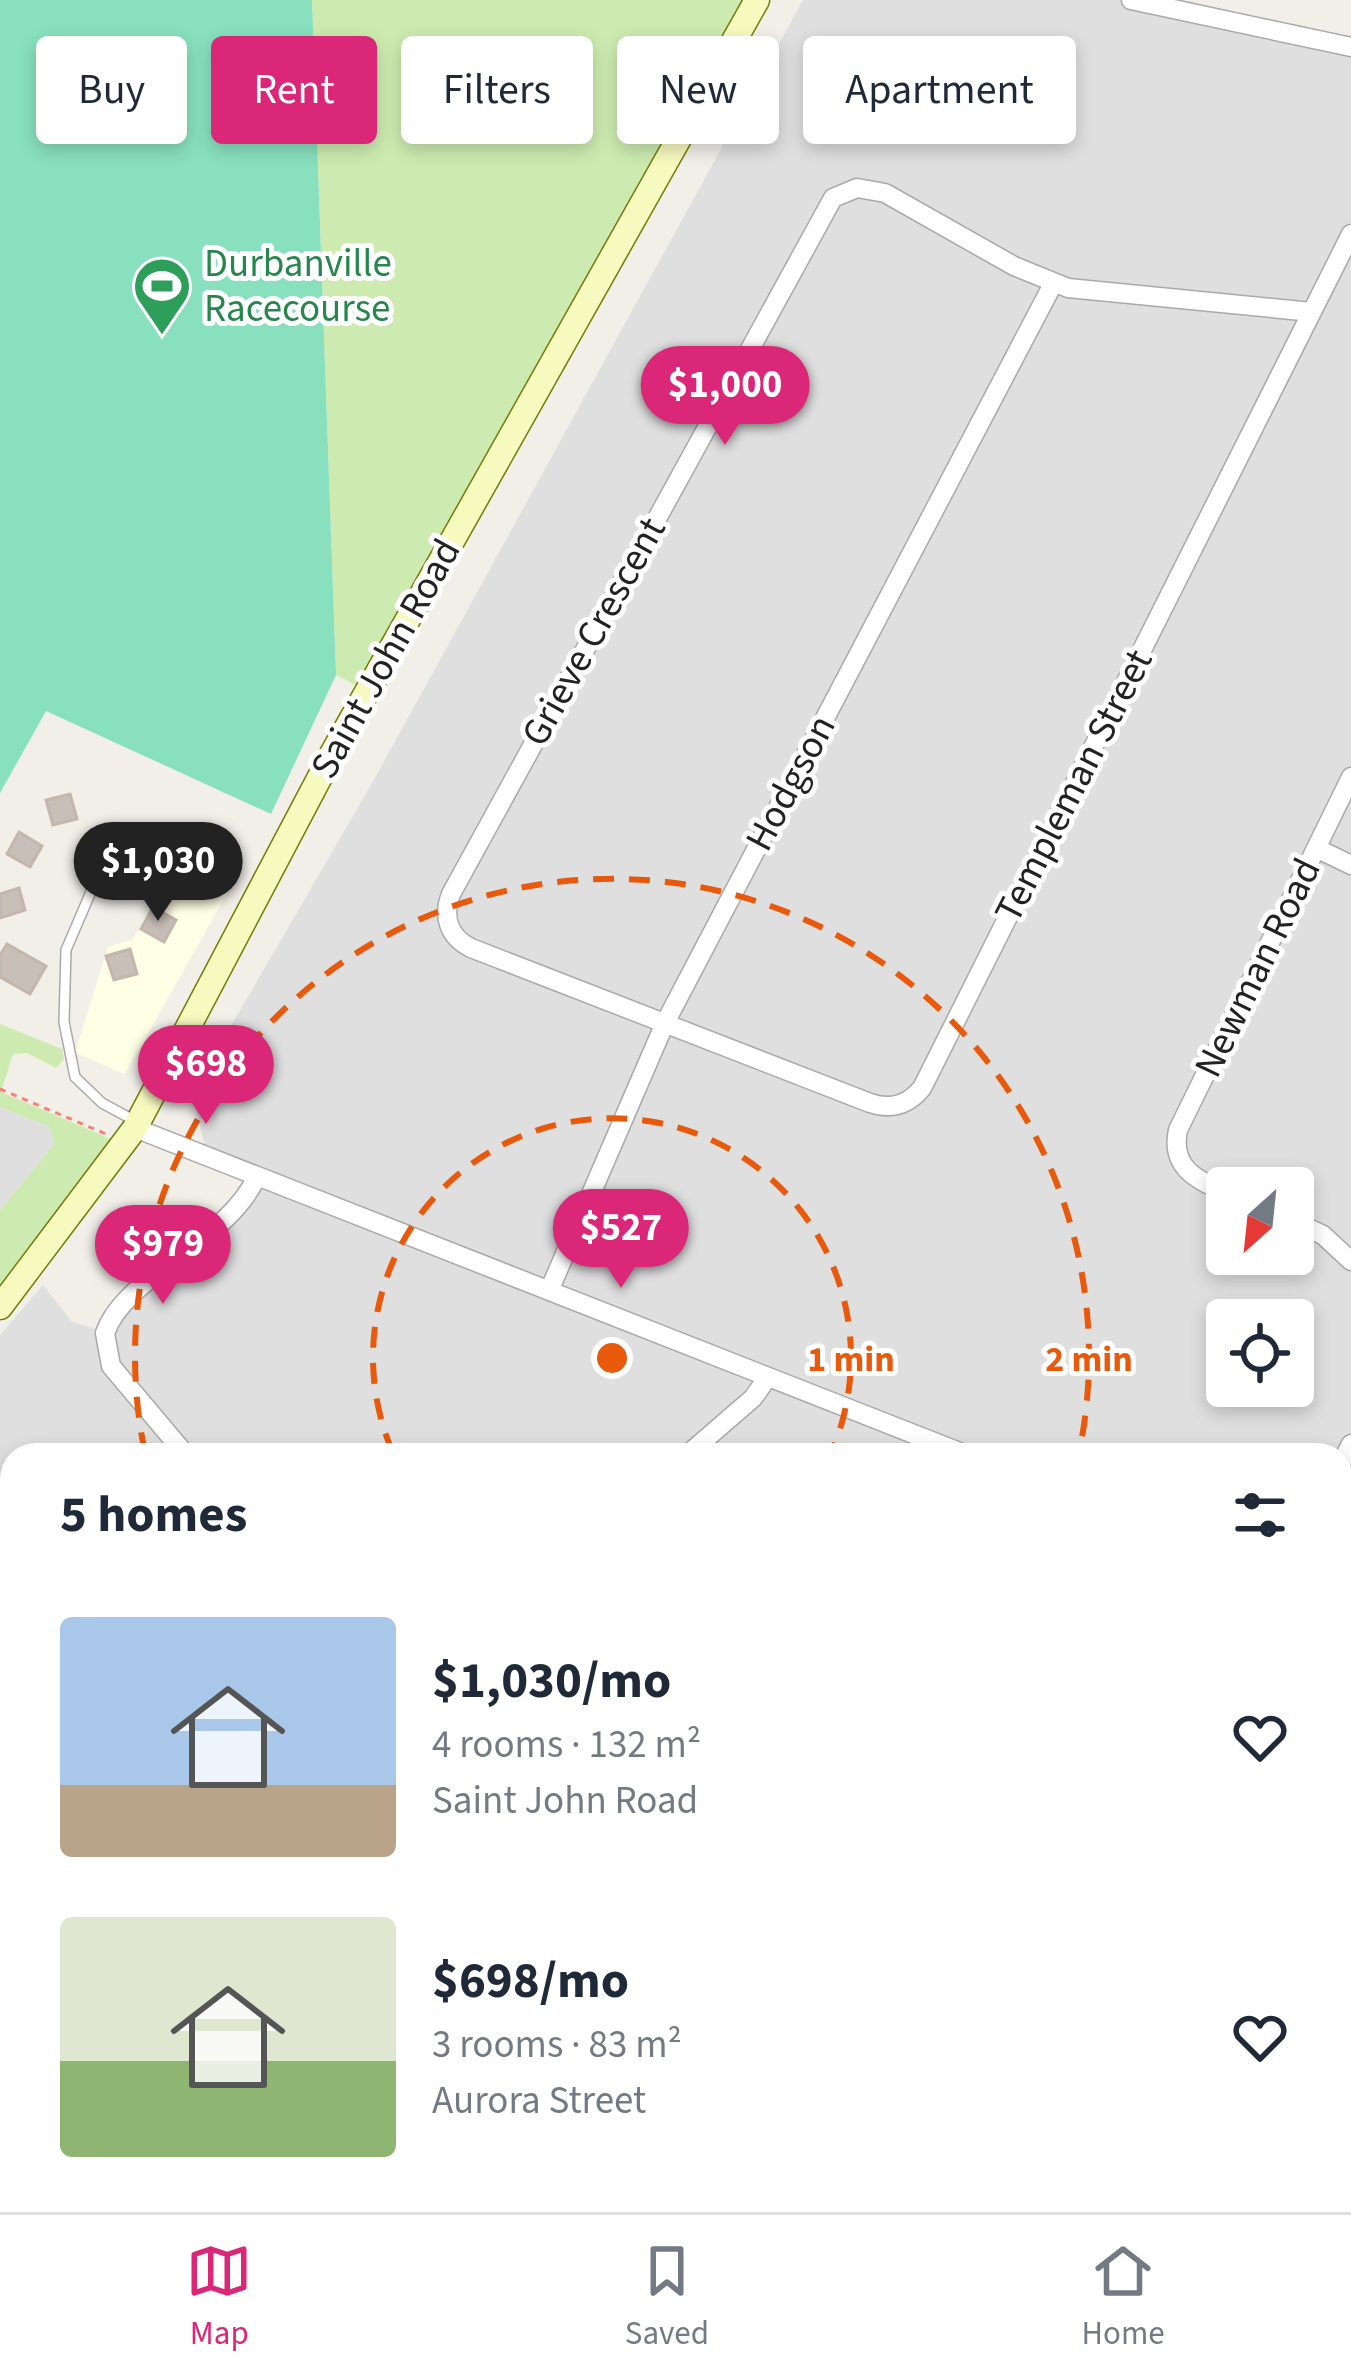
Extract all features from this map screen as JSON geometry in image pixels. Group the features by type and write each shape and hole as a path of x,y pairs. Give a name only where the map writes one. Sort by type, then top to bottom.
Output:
{"main road":[{"name":"Saint John Road","path":"0,1307 132,1131 332,754 757,0"}],"street":[{"path":"1131,0 1351,47"},
{"name":"Grieve Crescent","path":"665,1023 462,944 447,918 452,894 832,198 857,188 885,193 1053,284 1134,299 1312,312"},
{"name":"Templeman Street","path":"665,1023 878,1106 896,1106 917,1094 1351,234"},
{"name":"Hodgson","path":"549,1291 665,1023 1053,284"},
{"name":"Newman Road","path":"1206,1183 1192,1177 1179,1161 1178,1130 1351,777"},
{"path":"1316,848 1351,865"},
{"path":"132,1131 936,1443"},
{"path":"176,1443 111,1366 105,1333 118,1309 242,1206 256,1176"},
{"path":"1314,1231 1351,1261"},
{"path":"701,1443 753,1398 768,1377"}],"lane":[{"path":"105,859 65,950 64,1022 75,1077 132,1131"}],"path":[{"path":"0,1089 132,1131"}],"shaded area":[{"path":"803,0 1128,0 1351,48 1351,1443 0,1443 0,1335 43,1285 72,1322 106,1332 258,1176 207,1155 192,1093 371,785 724,144 779,144 779,44"},
{"path":"183,856 191,882 228,892 125,1074 75,1053 108,947 133,939 164,885 157,864"},
{"path":"0,1107 50,1127 54,1144 0,1210"}],"green space":[{"name":"Durbanville Racecourse","path":"0,0 312,0 313,36 211,36 211,144 317,144 336,675 271,814 46,711 0,793"},
{"path":"312,0 745,0 725,36 617,36 617,144 664,144 357,686 336,675 317,144 377,144 377,36 313,36"},
{"path":"0,1024 62,1049 64,1059 56,1068 27,1053 13,1054 1,1092 111,1139 0,1288 0,1210 54,1144 50,1127 0,1107"}],"building":[{"path":"70,794 77,819 53,825 46,800"},
{"path":"19,832 42,846 30,867 7,854"},
{"path":"183,856 190,881 165,888 157,864"},
{"path":"19,888 25,910 0,918 0,894"},
{"path":"153,907 176,920 164,942 141,929"},
{"path":"7,944 46,966 30,994 0,977 0,955"},
{"path":"130,949 137,974 114,980 106,956"}],"place":[{"name":"Durbanville Racecourse","path":"162,337"}]}
